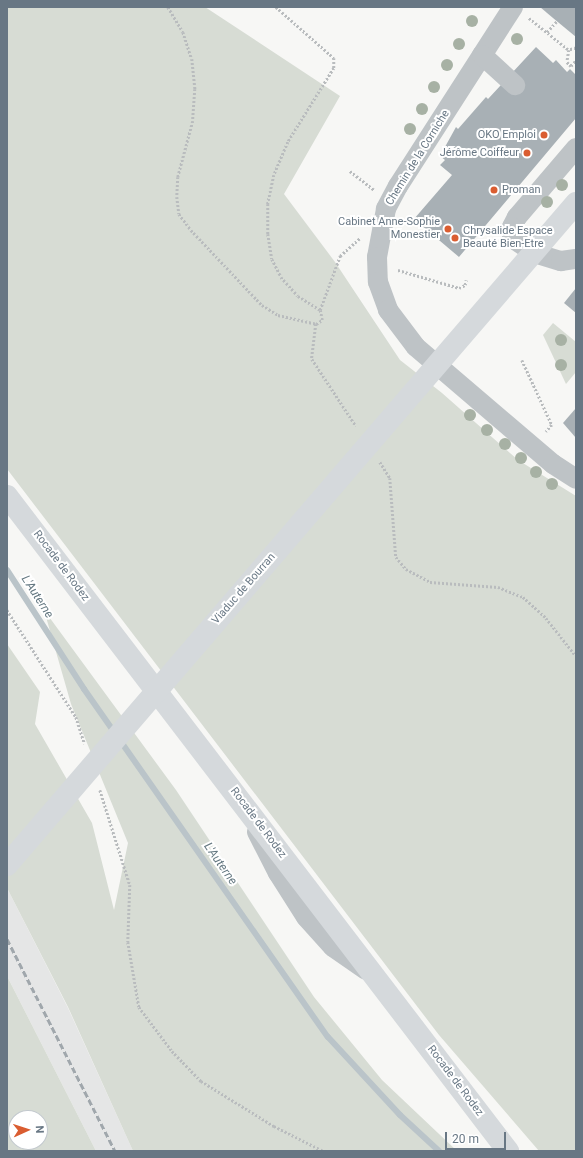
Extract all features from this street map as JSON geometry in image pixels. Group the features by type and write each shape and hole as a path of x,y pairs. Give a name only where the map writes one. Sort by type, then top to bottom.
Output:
{"main road":[{"name":"Viaduc de Bourran","path":"7,865 576,203"},
{"name":"Rocade de Rodez","path":"7,496 508,1151"}],"street":[{"name":"Chemin de la Corniche","path":"513,7 398,186 386,208 377,257 378,282 388,310 416,347 553,464 576,479"},
{"path":"482,55 515,85"},
{"path":"576,148 517,217 512,227 515,240 534,252 561,260 576,259"}],"path":[{"path":"168,7 185,38 192,59 195,89 193,121 178,177 177,197 179,214 223,267 262,305 278,315 316,324 322,320 320,310 340,256 365,234"},
{"path":"276,7 334,58 334,68 288,142 274,175 268,204 268,234 272,259 281,277 298,296 320,310"},
{"path":"532,19 569,50"},
{"path":"547,32 557,21"},
{"path":"569,50 576,48"},
{"path":"569,50 566,62 571,66 576,60"},
{"path":"350,171 378,193"},
{"path":"403,272 459,288 465,285 466,280"},
{"path":"316,324 312,359 360,431"},
{"path":"522,360 548,415"},
{"path":"377,458 390,478 396,557 406,569 430,582 498,587 523,597 546,618 576,656"},
{"path":"7,610 76,717 86,746"},
{"path":"97,783 130,885 128,942 139,1007 172,1051 201,1081 274,1126 323,1151"}],"shaded area":[{"path":"7,7 205,7 340,96 284,194 335,262 400,360 442,393 518,460 576,496 576,1151 539,1151 439,1035 7,469"},
{"path":"553,323 576,342 576,372 566,384 543,335"},
{"path":"44,610 176,790 314,997 382,1080 457,1151 133,1151 68,1007 7,888 7,644 40,692 35,724 92,823 114,910 128,843 71,704"},
{"path":"7,888 68,1008 133,1151 96,1151 7,976"},
{"path":"7,976 96,1151 7,1151"}],"building":[{"path":"540,7 576,7 576,37 553,18"},
{"path":"536,47 553,63 556,60 567,72 570,69 576,75 576,118 459,257 414,219 452,175 440,165 445,160 440,156 456,127 458,129 486,97 488,99"},
{"path":"576,288 576,313 564,303"},
{"path":"576,408 576,438 563,423"}],"waterway":[{"name":"L'Auterne","path":"7,570 84,689 328,1037 400,1115 439,1151"}],"railway":[{"path":"7,939 115,1151"}],"place":[{"name":"OKO Emploi","path":"544,135"},
{"name":"Jérôme Coiffeur","path":"527,153"},
{"name":"Proman","path":"494,190"},
{"name":"Cabinet Anne-Sophie Monestier","path":"448,229"},
{"name":"Chrysalide Espace Beauté Bien-Etre","path":"455,238"}]}
